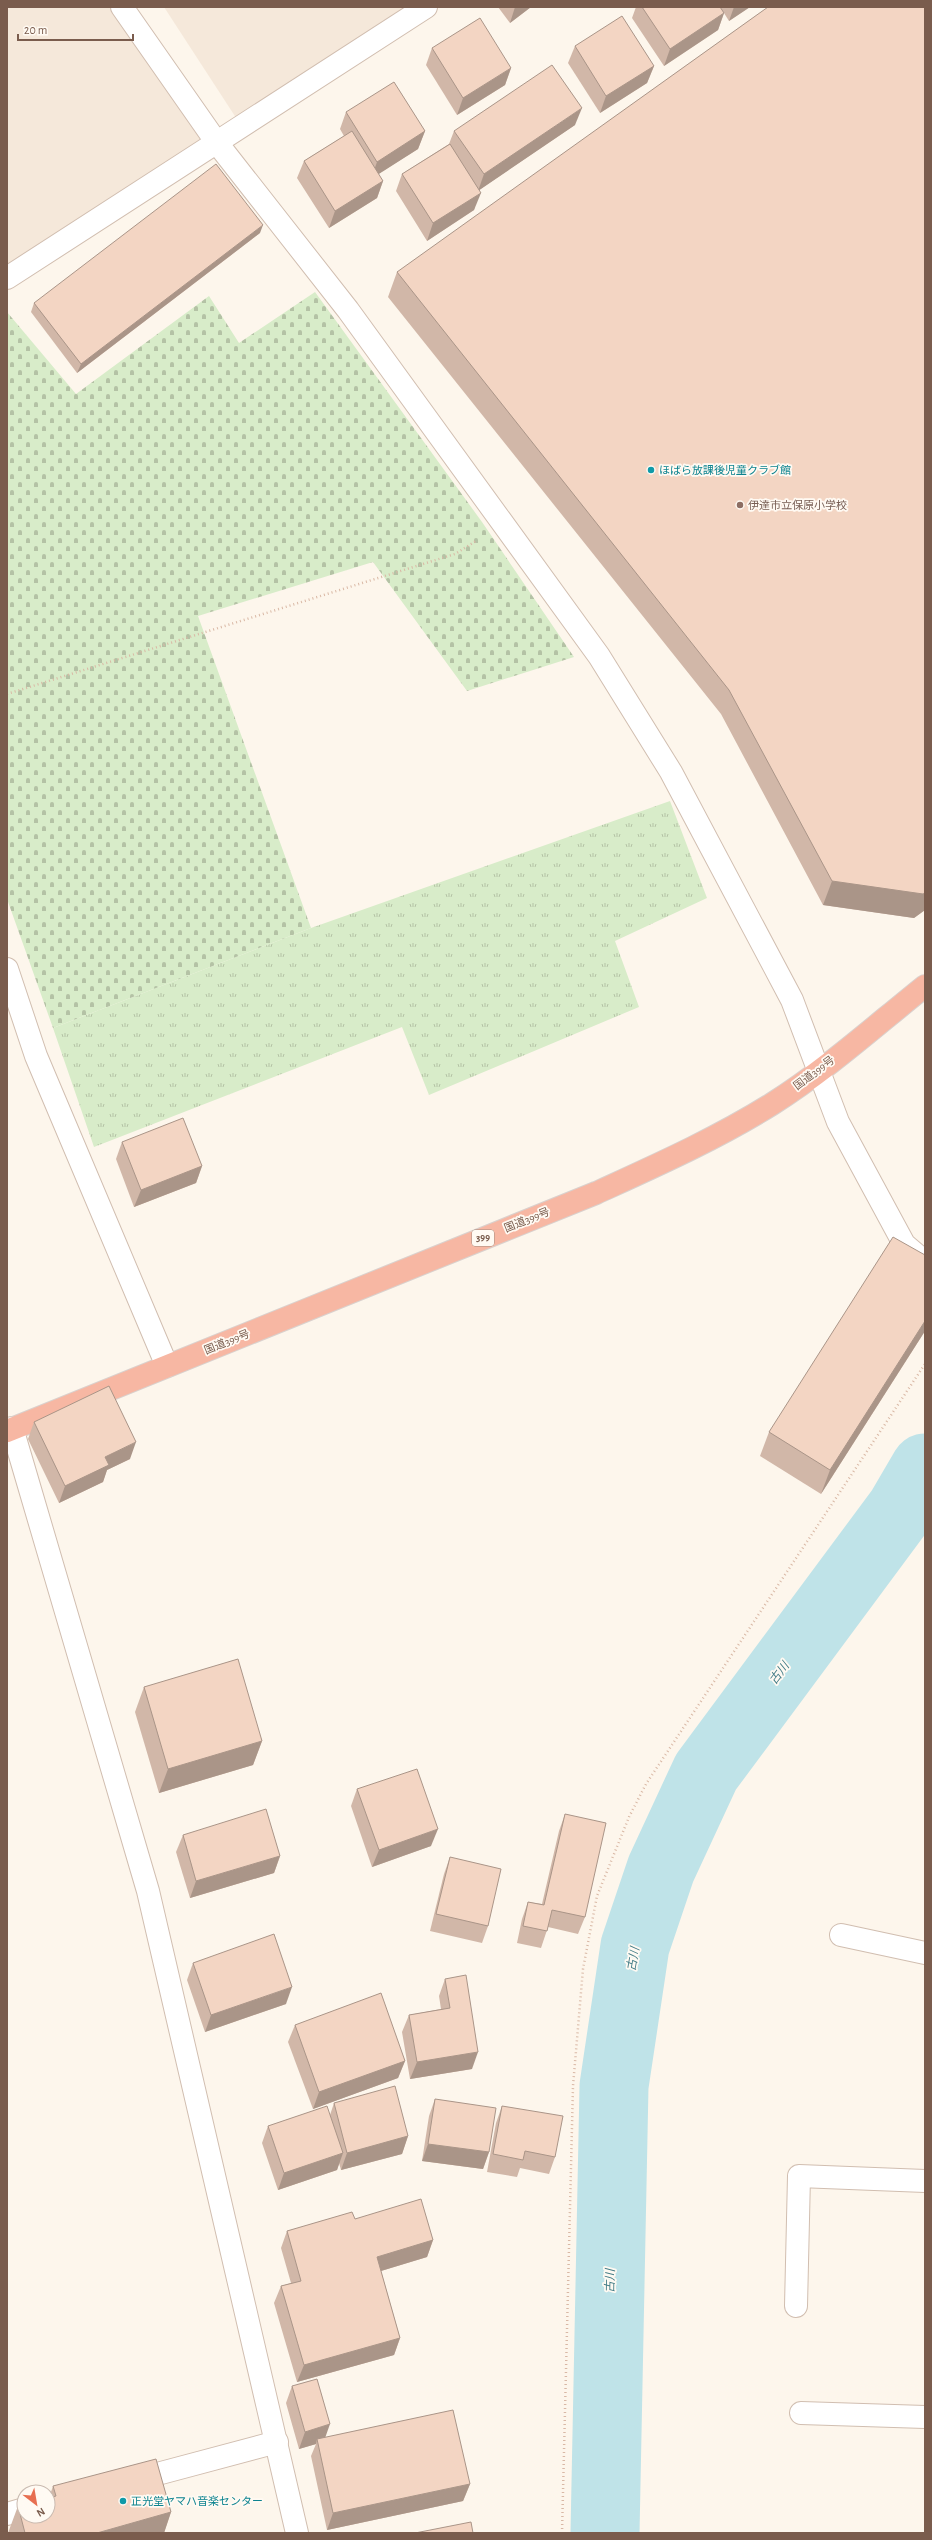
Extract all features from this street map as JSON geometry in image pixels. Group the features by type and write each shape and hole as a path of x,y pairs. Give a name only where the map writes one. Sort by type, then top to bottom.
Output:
{"highway":[{"name":"国道399号","path":"10,1430 596,1193 677,1156 765,1108 818,1071 925,986"}],"street":[{"path":"122,7 217,143 348,310 599,656 671,772 792,1000 838,1122 904,1244 925,1262"},
{"path":"7,278 426,7"},
{"path":"7,969 36,1056 167,1366"},
{"path":"10,1430 148,1891 297,2533"},
{"path":"841,1935 925,1953"},
{"path":"796,2306 799,2176 925,2181"},
{"path":"801,2413 925,2417"},
{"path":"109,2486 277,2442"}],"path":[{"path":"7,694 455,554 504,524"},
{"path":"562,2533 573,2086 583,1969 597,1896 629,1817 646,1784 925,1364"}],"shaded area":[{"path":"7,7 122,7 217,143 7,272"},
{"path":"164,7 426,7 242,127"}],"green space":[{"path":"315,292 482,522 574,657 467,691 373,562 198,616 311,928 53,1028 7,899 7,312 76,394 209,296 239,343"},
{"path":"670,801 707,898 615,941 639,1007 429,1095 402,1027 94,1147 53,1028 311,928"}],"building":[{"path":"642,7 720,7 724,13 670,49"},
{"name":"伊達市立保原小学校","path":"768,7 925,7 925,893 923,894 832,881 729,690 397,272"},
{"path":"622,16 654,66 606,96 575,46"},
{"path":"480,18 511,68 463,98 432,48"},
{"path":"552,65 582,108 484,174 454,131"},
{"path":"394,82 425,131 377,162 346,112"},
{"path":"352,131 383,181 335,211 304,161"},
{"path":"450,144 481,193 433,223 402,174"},
{"path":"216,164 263,225 81,364 34,303"},
{"path":"183,1118 202,1166 141,1190 122,1142"},
{"path":"893,1237 925,1255 925,1321 830,1470 769,1432"},
{"path":"109,1386 136,1442 105,1457 109,1465 65,1486 34,1422"},
{"path":"238,1659 262,1741 168,1769 144,1687"},
{"path":"417,1769 438,1829 379,1850 357,1789"},
{"path":"266,1809 280,1856 196,1881 183,1835"},
{"path":"565,1814 606,1823 585,1917 552,1910 547,1931 523,1926 528,1902 544,1905"},
{"path":"450,1857 501,1869 488,1926 436,1914"},
{"path":"274,1934 292,1987 211,2015 193,1963"},
{"path":"466,1975 478,2052 417,2062 409,2015 450,2008 445,1979"},
{"path":"381,1993 405,2061 319,2092 295,2025"},
{"path":"395,2086 408,2136 347,2153 334,2103"},
{"path":"435,2099 496,2108 489,2152 428,2144"},
{"path":"327,2106 343,2153 284,2173 268,2126"},
{"path":"502,2106 563,2116 555,2157 525,2151 523,2160 493,2154"},
{"path":"421,2199 433,2240 377,2257 400,2338 304,2365 281,2286 301,2281 287,2231 352,2212 355,2219"},
{"path":"317,2379 330,2424 305,2432 292,2386"},
{"path":"453,2410 470,2484 333,2513 317,2439"},
{"path":"156,2459 171,2512 97,2533 25,2533 23,2524 56,2524 56,2485"},
{"path":"471,2522 473,2533 415,2533"}],"waterway":[{"name":"古川","path":"605,2533 614,2086 635,1946 661,1869 706,1772 901,1509 925,1468"}],"place":[{"name":"ほばら放課後児童クラブ館","path":"651,470"},
{"name":"伊達市立保原小学校","path":"740,505"},
{"name":"正光堂ヤマハ音楽センター","path":"123,2501"}]}
